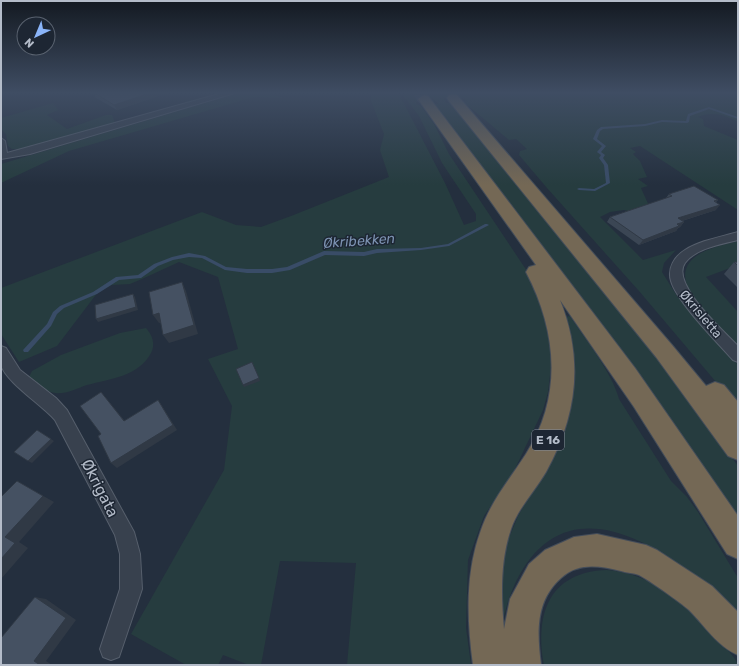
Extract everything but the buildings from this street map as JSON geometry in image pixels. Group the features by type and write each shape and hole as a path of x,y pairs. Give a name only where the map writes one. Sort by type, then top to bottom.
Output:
{"highway":[{"name":"E 16","path":"441,123 506,214 610,353 682,456 738,543"},
{"path":"474,123 664,351 738,447"},
{"name":"E 16","path":"491,665 486,635 485,599 487,569 493,538 503,511 536,463 548,441 560,402 564,362 562,335 553,304 541,280 512,236 506,214"},
{"path":"664,351 714,392 738,421"},
{"path":"523,665 520,635 527,599 540,576 556,561 574,553 597,550 646,561 700,598 738,637"}],"street":[{"path":"1,141 2,158 126,123"},
{"name":"Økrisletta","path":"738,236 690,252 681,257 677,263 675,277 683,294 738,356"},
{"name":"Økrigata","path":"1,352 15,375 50,403 61,415 124,532 130,554 131,588 111,649"}],"green space":[{"path":"1,123 59,123 67,129 83,123 115,123 116,125 23,149 12,149 8,146 6,134 1,129"},
{"path":"138,123 165,123 69,151 1,183 1,164"},
{"path":"380,123 414,123 445,183 464,225 476,221 476,214 442,163 422,123 433,123 449,154 527,271 544,306 551,342 551,367 548,392 543,410 514,471 484,516 468,560 466,628 471,665 347,665 356,563 280,561 261,665 249,665 223,655 218,665 186,665 131,634 224,470 232,406 208,359 238,349 218,277 179,262 130,284 112,285 98,292 57,346 19,362 1,334 1,288 202,212 236,225 261,227 389,177 380,150 384,134"},
{"path":"449,123 466,123 477,136 656,356 738,466 738,519 536,239"},
{"path":"489,123 704,123 704,126 738,140 738,210 640,146 630,148 636,152 633,154 640,161 647,177 638,179 648,186 641,188 650,208 636,213 624,210 610,212 600,217 643,260 676,250 664,263 662,272 677,296 738,365 738,408 639,291 519,155 520,151 527,149 516,139 509,140"},
{"path":"738,241 738,265 706,277 738,312 738,346 698,304 690,292 685,279 687,268 699,254 721,245"},
{"path":"570,316 604,367 616,389 619,399 671,481 687,497 698,512 738,578 738,622 703,584 668,557 656,549 628,536 599,529 570,531 556,536 544,544 524,567 517,580 506,607 503,621 500,559 518,516 533,490 563,429 572,402 573,360 565,317"},
{"path":"146,328 153,340 152,350 146,361 132,372 67,392 59,393 51,392 37,386 28,379 32,371 61,355 120,333"},
{"path":"607,570 641,578 672,596 700,619 732,655 738,665 544,665 542,629 544,613 550,600 559,588 571,579 587,573"}],"waterway":[{"name":"Økribekken","path":"579,189 595,190 608,183 606,165 601,158 603,155 599,152 604,146 595,139 599,130 602,128 653,123"},
{"name":"Økribekken","path":"26,350 49,325 55,313 62,307 95,293 118,278 139,277 156,265 172,259 189,255 203,257 225,268 247,271 272,271 288,269 324,253 364,254 377,251 421,249 449,245 487,225"}]}
